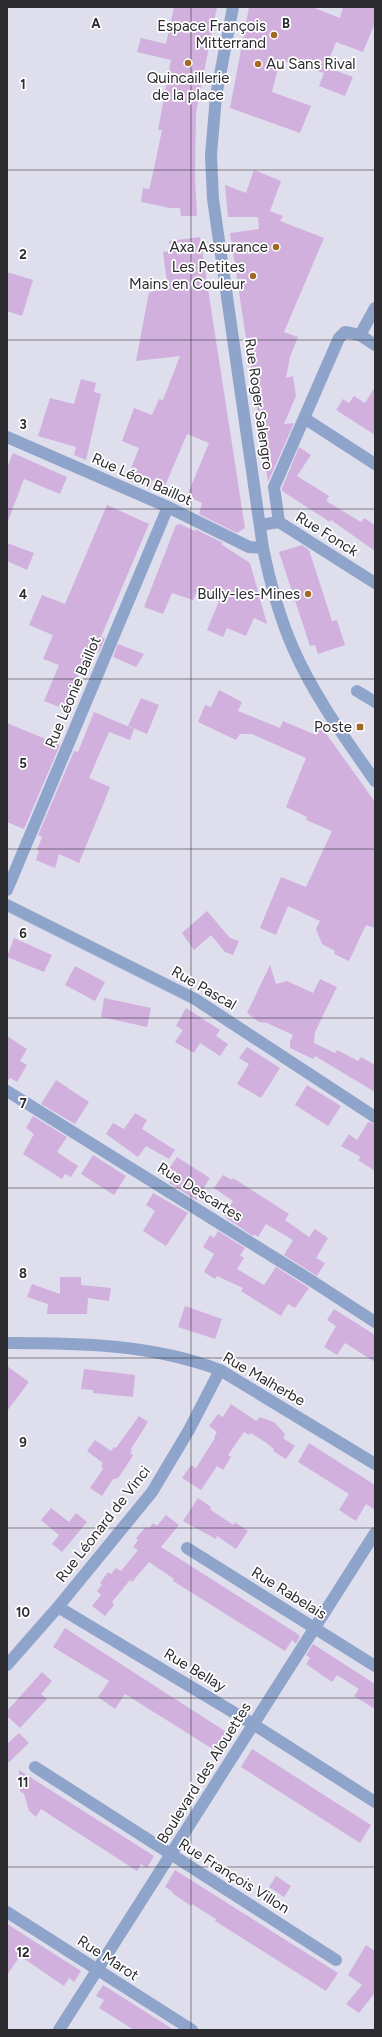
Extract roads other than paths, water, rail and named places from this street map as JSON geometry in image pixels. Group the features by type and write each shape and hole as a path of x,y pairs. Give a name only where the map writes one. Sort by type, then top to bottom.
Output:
{"street":[{"name":"Rue Roger Salengro","path":"232,7 216,96 211,155 213,199 263,548 272,588 292,646 328,713 375,781"},
{"path":"360,335 375,308"},
{"path":"279,522 274,487 339,338 345,332 360,335 375,345"},
{"path":"304,418 375,464"},
{"name":"Rue Léon Baillot","path":"7,437 168,507 249,547 263,548"},
{"name":"Rue Léonie Baillot","path":"7,890 168,507"},
{"name":"Rue Fonck","path":"260,525 279,522 375,583"},
{"path":"357,691 375,702"},
{"name":"Rue Pascal","path":"7,905 195,999 375,1117"},
{"name":"Rue Descartes","path":"7,1091 312,1281 375,1322"},
{"name":"Rue Malherbe","path":"7,1343 73,1343 130,1347 170,1354 220,1370 375,1464"},
{"name":"Rue Léonard de Vinci","path":"7,1664 58,1607 152,1492 189,1430 220,1370"},
{"name":"Boulevard des Alouettes","path":"59,2030 375,1533"},
{"name":"Rue Rabelais","path":"186,1548 375,1666"},
{"name":"Rue Bellay","path":"58,1607 253,1724 375,1802"},
{"name":"Rue François Villon","path":"35,1767 336,1960"},
{"name":"Rue Marot","path":"7,1912 192,2030"}],"place":[{"name":"Espace François Mitterrand","path":"274,35"},
{"name":"Quincaillerie de la place","path":"188,63"},
{"name":"Au Sans Rival","path":"258,64"},
{"name":"Axa Assurance","path":"276,247"},
{"name":"Les Petites Mains en Couleur","path":"253,276"},
{"name":"Bully-les-Mines","path":"308,594"},
{"name":"Poste","path":"360,727"}]}
